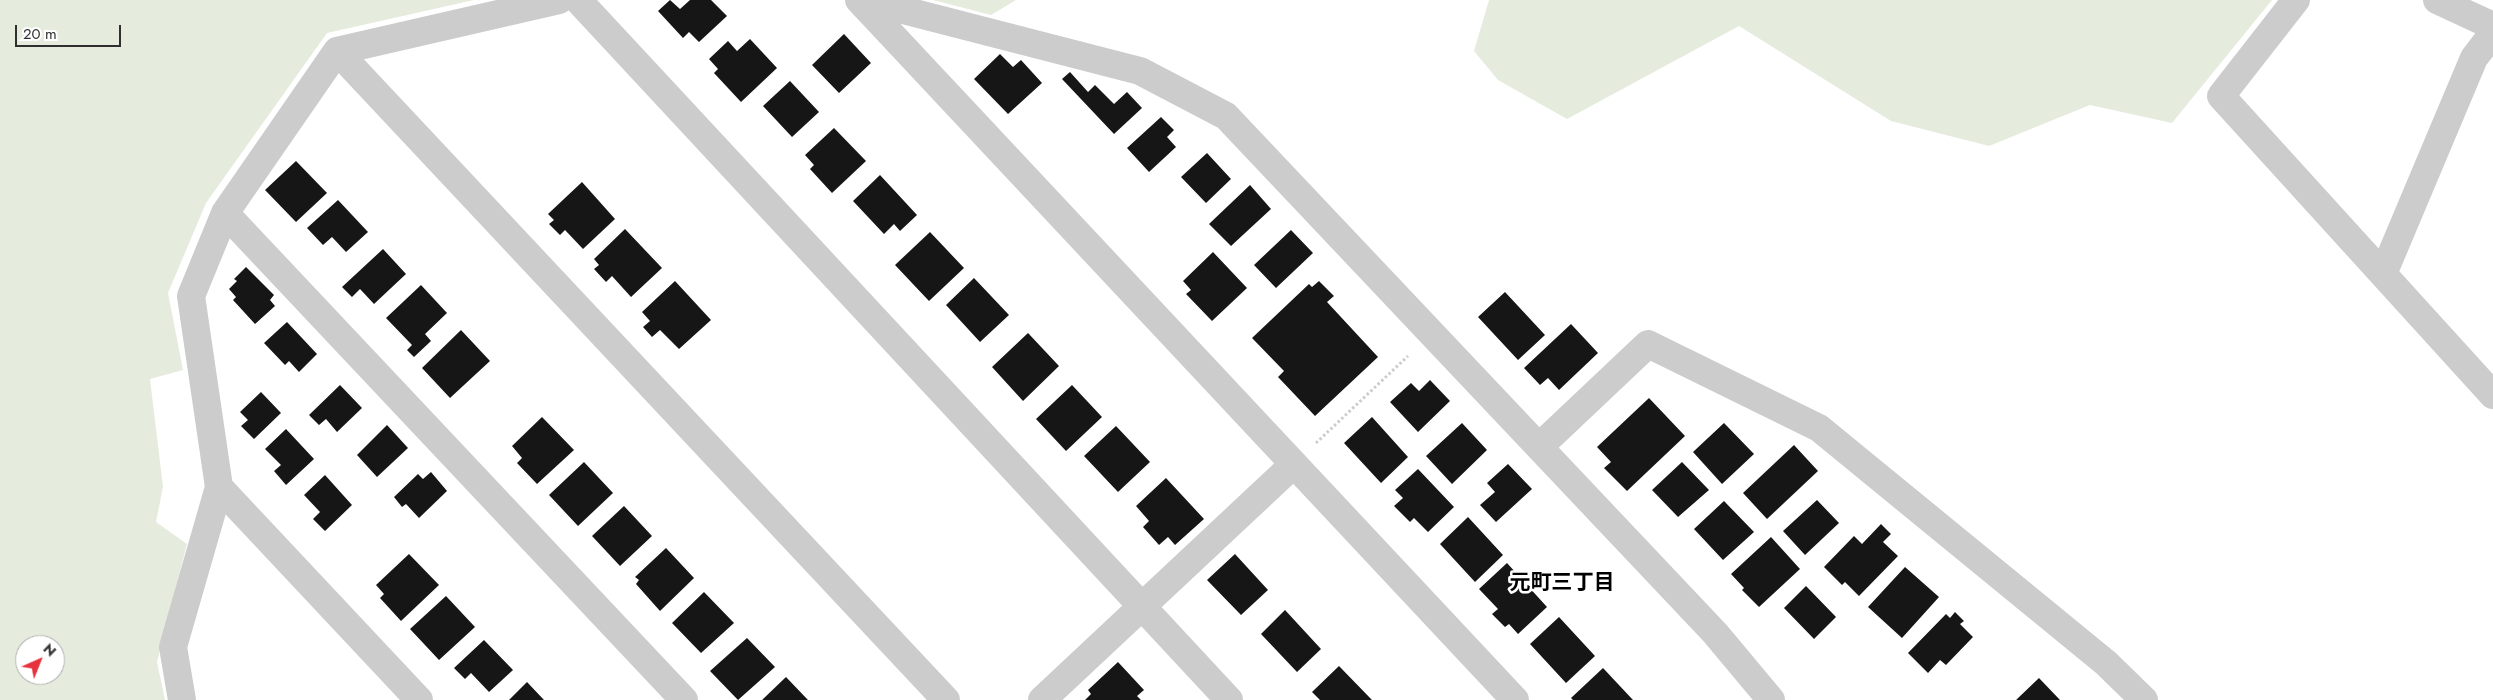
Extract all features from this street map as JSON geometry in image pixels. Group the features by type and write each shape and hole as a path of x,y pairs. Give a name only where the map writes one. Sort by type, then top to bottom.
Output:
{"street":[{"path":"182,700 173,647 218,487 191,296 225,213 338,51 559,0"},
{"path":"578,0 1229,700"},
{"path":"859,0 1515,700"},
{"path":"864,0 1140,71 1226,116 1715,633 1770,700"},
{"path":"2296,0 2220,96 2493,395"},
{"path":"2437,0 2493,26"},
{"path":"2384,274 2474,58 2493,33"},
{"path":"338,51 946,700"},
{"path":"225,213 684,700"},
{"path":"1539,447 1648,344 1819,428 2106,663 2144,700"},
{"path":"1042,700 1294,464"},
{"path":"218,487 413,698"}],"path":[{"path":"1294,464 1432,334"}],"green space":[{"path":"0,0 474,0 327,33 206,203 168,293 183,370 150,379 163,487 156,522 187,544 157,662 165,700 0,700"},
{"path":"933,0 1016,0 991,15"},
{"path":"1489,0 2272,0 2172,123 2090,105 1989,146 1891,121 1739,26 1567,119 1498,80 1474,51"}],"building":[{"path":"670,0 680,9 690,0 711,0 727,16 699,42 689,32 683,38 658,11"},
{"path":"844,34 871,63 839,93 812,65"},
{"path":"750,39 777,68 741,102 714,73 718,69 709,59 728,41 737,51"},
{"path":"1000,54 1013,67 1021,60 1042,83 1008,114 974,79"},
{"path":"1070,72 1088,92 1095,85 1114,104 1127,92 1142,108 1114,134 1062,79"},
{"path":"790,81 819,112 792,137 763,106"},
{"path":"1161,117 1174,130 1167,137 1176,147 1149,172 1127,148"},
{"path":"834,128 866,161 832,193 810,169 814,165 805,155"},
{"path":"1207,153 1231,179 1206,203 1181,177"},
{"path":"296,161 327,193 296,222 265,190"},
{"path":"880,175 917,215 900,231 894,224 884,234 853,201"},
{"path":"582,182 615,219 583,249 565,230 560,235 549,224 554,220 548,214"},
{"path":"1250,185 1271,209 1231,246 1209,224"},
{"path":"338,200 368,232 346,252 332,237 323,245 307,228"},
{"path":"625,229 662,268 631,297 612,276 606,282 594,269 599,265 594,259"},
{"path":"1291,230 1313,253 1276,288 1254,265"},
{"path":"930,232 964,268 929,301 895,265"},
{"path":"383,249 406,274 374,304 360,289 352,297 342,287"},
{"path":"1213,252 1247,288 1212,321 1186,294 1191,290 1183,281"},
{"path":"246,267 274,295 270,300 275,306 255,324 233,300 236,297 229,289 237,281 234,279"},
{"path":"974,278 1009,315 980,342 946,305"},
{"path":"675,281 711,320 679,349 660,330 652,337 643,327 650,321 642,312"},
{"path":"1319,281 1334,296 1327,302 1378,357 1315,416 1278,377 1284,371 1252,338 1309,284 1312,287"},
{"path":"421,285 447,313 425,334 431,341 414,357 407,350 412,345 386,318"},
{"path":"1505,292 1545,335 1518,360 1478,317"},
{"path":"287,322 317,354 299,372 289,361 285,365 264,343"},
{"path":"1571,324 1598,353 1559,390 1548,378 1540,385 1524,368"},
{"path":"461,330 490,361 450,398 422,368"},
{"path":"1028,333 1059,366 1023,401 992,367"},
{"path":"1430,380 1450,401 1418,432 1390,402 1411,383 1419,391"},
{"path":"340,385 362,408 337,432 326,419 319,425 309,415"},
{"path":"1072,385 1102,417 1066,451 1036,419"},
{"path":"261,392 281,413 254,439 241,426 248,420 240,412"},
{"path":"1649,398 1685,436 1627,491 1604,468 1611,462 1597,447"},
{"path":"542,417 574,450 537,484 517,463 522,458 512,446"},
{"path":"1372,417 1408,457 1381,483 1344,443"},
{"path":"1462,423 1487,450 1452,484 1426,456"},
{"path":"1724,423 1754,454 1722,484 1693,452"},
{"path":"387,425 408,448 377,477 357,455"},
{"path":"1116,426 1150,462 1118,492 1084,456"},
{"path":"286,429 314,459 286,485 274,471 281,465 265,449"},
{"path":"1794,445 1818,471 1767,519 1743,493"},
{"path":"584,462 613,493 578,526 549,495"},
{"path":"1682,462 1709,490 1678,517 1652,490"},
{"path":"1508,464 1532,489 1496,522 1480,505 1495,492 1487,483"},
{"path":"1418,469 1454,507 1428,532 1414,518 1410,522 1394,506 1403,498 1395,490"},
{"path":"431,472 447,491 419,518 406,504 402,507 394,497 418,474 423,479"},
{"path":"325,475 352,505 325,531 313,519 320,512 304,495"},
{"path":"1166,478 1204,519 1175,545 1168,537 1159,545 1143,527 1149,521 1136,506"},
{"path":"1817,500 1839,523 1805,555 1783,531"},
{"path":"1724,501 1754,532 1723,560 1694,529"},
{"path":"624,506 652,536 620,566 592,536"},
{"path":"1468,517 1503,555 1475,582 1440,544"},
{"path":"1881,524 1891,534 1883,542 1898,556 1859,596 1845,582 1842,585 1824,567 1854,536 1862,544"},
{"path":"1771,537 1800,569 1759,607 1742,590 1744,588 1731,574"},
{"path":"666,548 694,578 660,611 636,584 639,580 635,577"},
{"path":"409,554 439,585 401,621 380,598 384,594 376,585"},
{"path":"1235,554 1268,590 1241,615 1207,580"},
{"path":"1507,563 1547,607 1518,634 1509,624 1505,627 1492,614 1498,609 1479,589"},
{"path":"1905,567 1939,597 1902,638 1868,607"},
{"path":"1806,586 1836,617 1814,639 1784,608"},
{"path":"704,592 734,623 701,653 672,623"},
{"path":"446,596 475,627 439,660 410,629"},
{"path":"1285,610 1321,649 1297,672 1261,634"},
{"path":"1955,612 1964,621 1960,624 1973,637 1946,665 1940,660 1928,673 1908,653 1946,614 1950,618"},
{"path":"1559,617 1595,656 1566,683 1530,644"},
{"path":"747,638 775,667 738,700 710,671"},
{"path":"484,640 513,670 489,692 471,673 465,679 454,668"},
{"path":"1118,662 1144,690 1137,696 1141,700 1085,700 1091,694 1088,690"},
{"path":"1339,666 1372,700 1320,700 1312,692"},
{"path":"1603,668 1633,700 1573,700 1571,698"},
{"path":"786,677 808,700 762,700"},
{"path":"2039,678 2060,700 2016,700"},
{"path":"527,682 544,700 509,700"}],"district":[{"name":"元町三丁目","path":"1562,584"}]}
